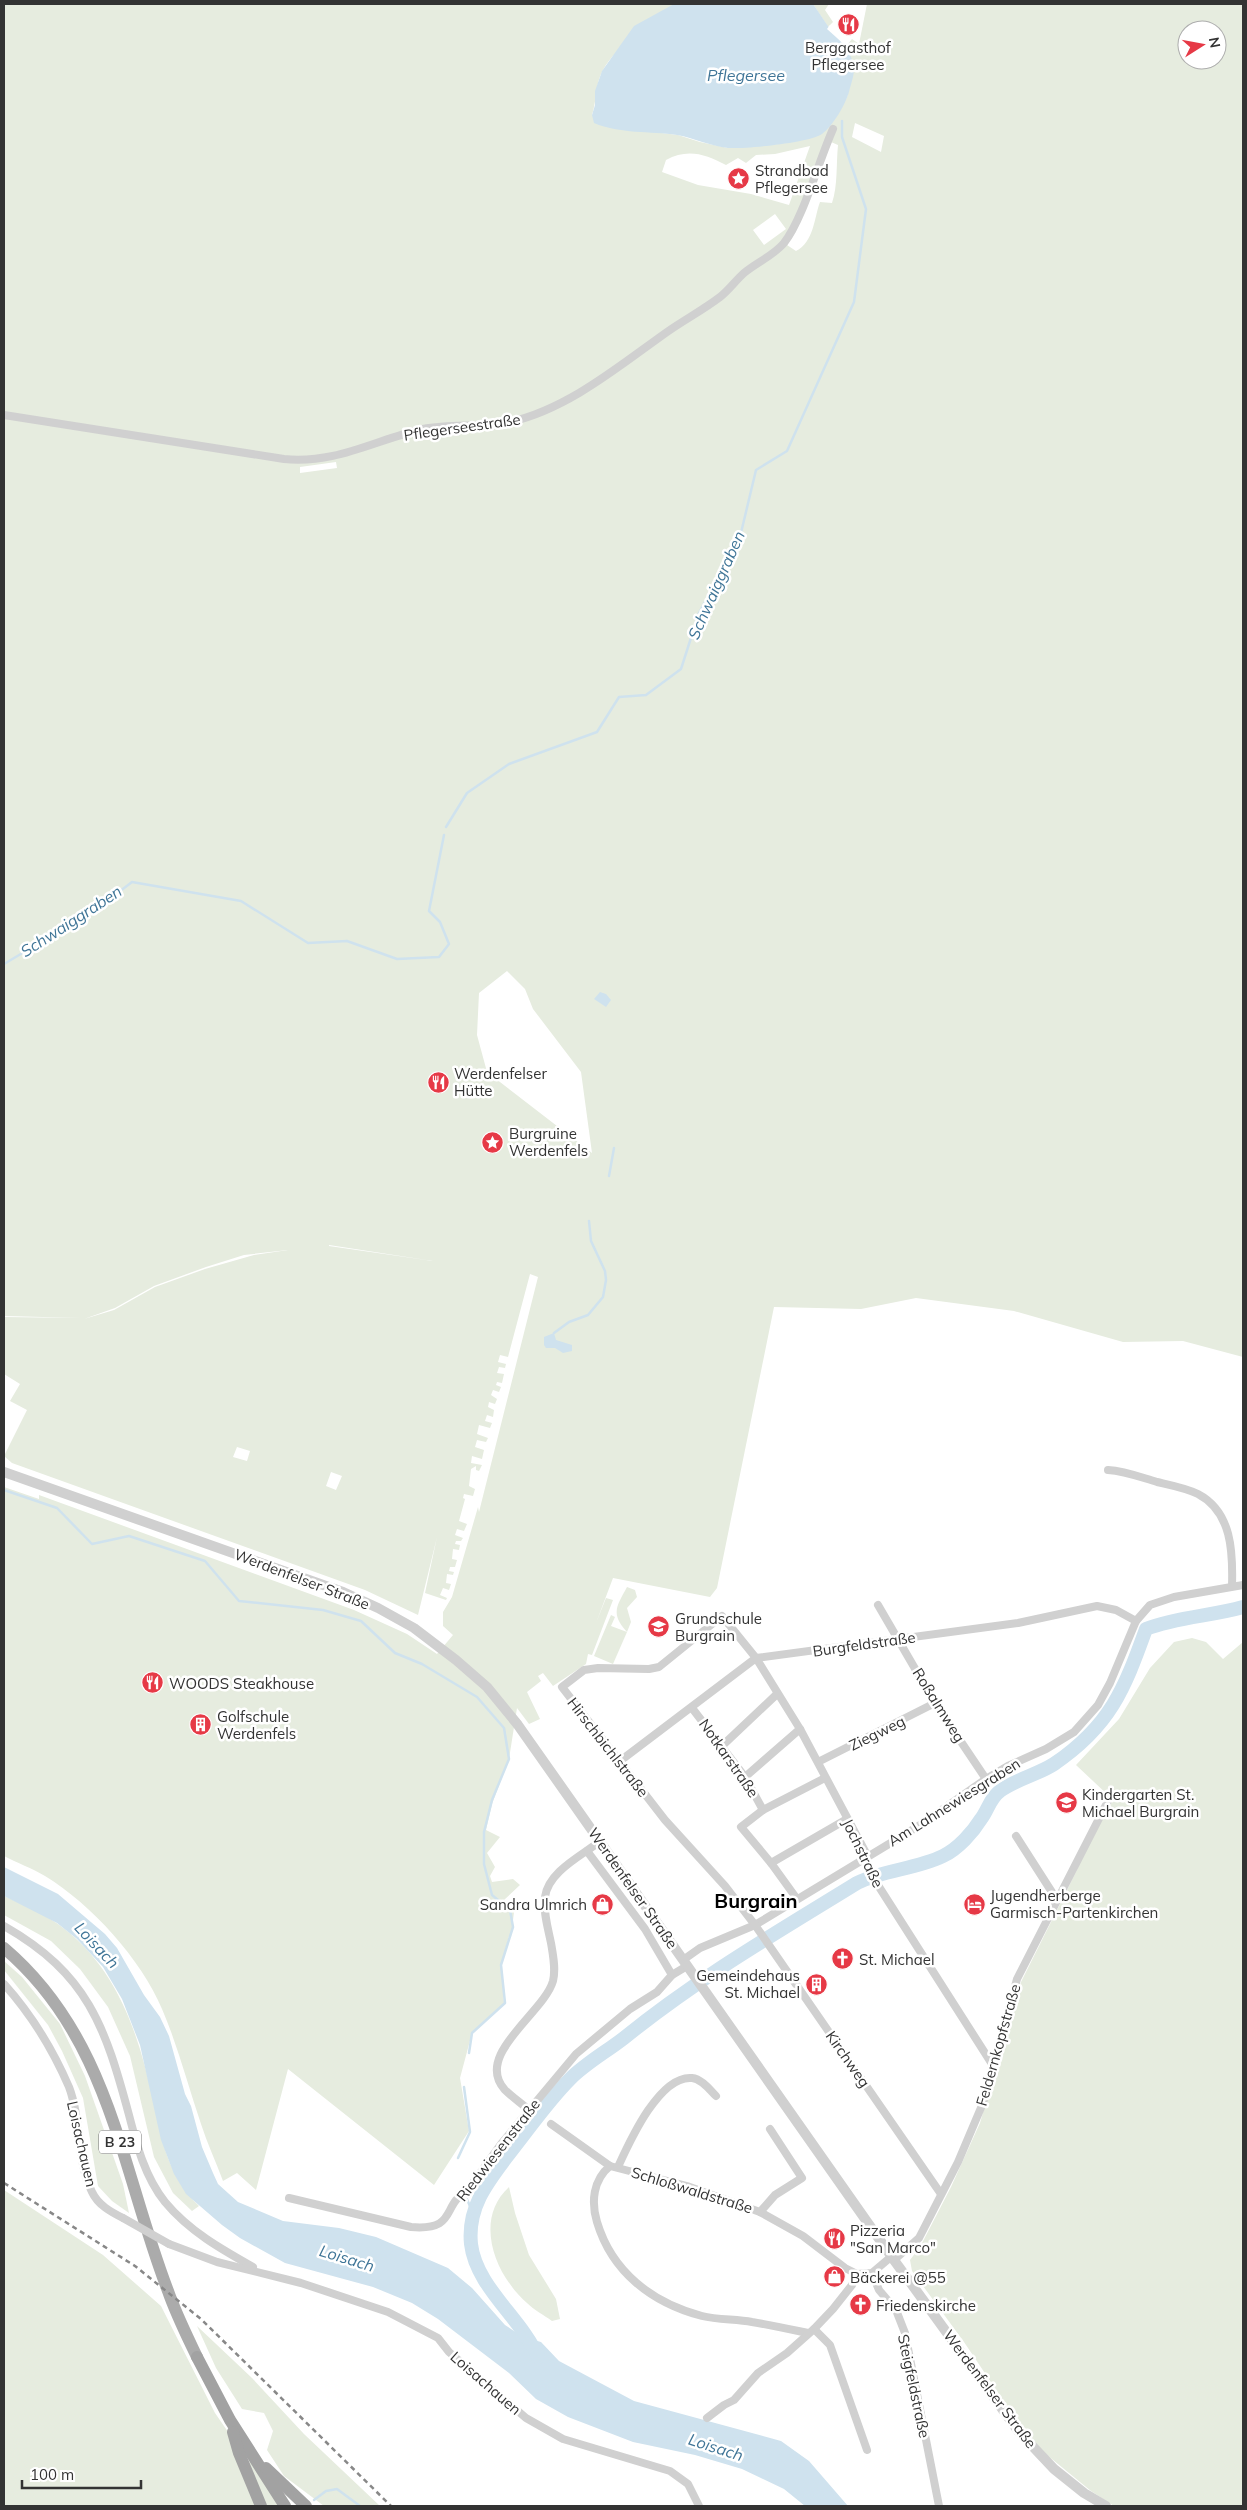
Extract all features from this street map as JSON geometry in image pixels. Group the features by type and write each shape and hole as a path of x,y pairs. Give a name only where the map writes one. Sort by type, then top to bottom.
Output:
{"highway":[{"name":"B 23","path":"197,2357 230,2420 285,2506"},
{"name":"B 23","path":"230,2420 239,2453 261,2506"},
{"name":"B 23","path":"251,2454 306,2506"}],"main road":[{"name":"B 23","path":"4,1948 23,1965 64,2014 91,2064 116,2130 168,2291 197,2357"}],"street":[{"name":"Pflegerseestraße","path":"4,415 284,459 306,460 342,455 424,429 449,425 509,422 557,404 612,372 721,296 744,273 783,244 794,225 833,129"},
{"path":"1108,1470 1122,1470 1197,1493 1214,1507 1228,1529 1233,1562 1232,1586"},
{"name":"Werdenfelser Straße","path":"4,1472 343,1592 414,1628 456,1660 486,1687 518,1725 893,2258 1019,2432 1054,2469 1084,2493 1106,2506"},
{"name":"Am Lahnewiesgraben","path":"685,1963 700,1948 755,1925 866,1855 917,1827 986,1779 1008,1766 1046,1749 1074,1732 1098,1705 1110,1683 1136,1621 1150,1605 1161,1600 1243,1585"},
{"name":"Roßalmweg","path":"878,1605 899,1638 935,1703 986,1779"},
{"name":"Burgfeldstraße","path":"756,1658 851,1647 899,1638 1018,1623 1097,1606 1116,1610 1136,1621"},
{"name":"Jochstraße","path":"722,1616 756,1658 800,1729 866,1855 867,1868 992,2064"},
{"name":"Hirschbichlstraße","path":"722,1616 659,1667 650,1669 598,1668 584,1670 562,1687 665,1820 725,1886 755,1925"},
{"path":"620,1761 756,1658"},
{"path":"723,1745 777,1694"},
{"name":"Ziegweg","path":"818,1762 935,1703"},
{"name":"Notkarstraße","path":"692,1708 723,1745 745,1776 763,1810"},
{"path":"745,1776 800,1729"},
{"name":"Notkarstraße","path":"797,1899 772,1863 741,1827 763,1810 825,1778"},
{"name":"Feldernkopfstraße","path":"872,2273 919,2238 941,2194 972,2131 982,2102 1011,1994 1032,1948 1110,1797"},
{"path":"772,1863 847,1818"},
{"path":"1016,1836 1057,1900"},
{"path":"529,2110 505,2090 500,2081 498,2075 501,2051 535,2012 548,1992 553,1979 554,1960 545,1910 547,1888 550,1882 565,1867 599,1842"},
{"path":"587,1850 644,1930 672,1974"},
{"name":"Kirchweg","path":"755,1925 941,2194"},
{"name":"Loisachauen","path":"4,1926 36,1946 62,1970 80,1989 95,2013 114,2057 139,2152 149,2177 165,2202 201,2237 262,2272"},
{"name":"Riedwiesenstraße","path":"289,2198 411,2227 425,2228 436,2226 448,2217 464,2193 529,2110 576,2054 630,2009 657,1992 672,1974 685,1963"},
{"name":"Loisachauen","path":"4,1984 44,2038 69,2088 78,2118 81,2144 92,2192 100,2203 168,2244 217,2262 262,2272 364,2304 399,2318 438,2338 449,2352 526,2418 563,2439 670,2471 688,2484 699,2506"},
{"path":"716,2096 694,2078 684,2078 669,2088 643,2116 614,2167 597,2180 595,2214 606,2245 625,2274 638,2286 666,2302 702,2316 811,2331 830,2345 867,2450"},
{"name":"Schloßwaldstraße","path":"551,2124 614,2167 726,2198 760,2212 803,2236 845,2268 857,2274"},
{"path":"760,2212 775,2195 802,2178 770,2129"},
{"path":"706,2418 734,2400 758,2373 787,2353 811,2331 833,2309 857,2274 872,2273"},
{"name":"Steigfeldstraße","path":"872,2273 879,2290 896,2310 905,2333 939,2506"}],"shaded area":[{"path":"4,4 674,4 635,34 609,61 599,81 592,115 629,129 678,135 728,148 794,141 836,116 847,97 854,69 846,46 852,39 859,44 867,4 1243,4 1243,1357 1183,1341 1123,1342 1014,1311 916,1298 861,1309 774,1307 717,1588 710,1597 613,1578 596,1623 606,1598 613,1600 592,1655 588,1654 586,1664 553,1686 543,1673 538,1676 541,1681 527,1692 540,1719 529,1724 517,1708 509,1759 492,1804 486,1830 500,1837 487,1853 495,1867 490,1876 492,1882 513,1879 520,1885 504,1900 514,1912 511,1937 509,1936 501,1965 504,2003 472,2033 460,2078 469,2131 434,2185 288,2069 256,2190 237,2173 223,2181 203,2131 168,2023 153,1990 141,1971 113,1934 80,1902 45,1876 4,1856 4,1487 39,1499 39,1495 354,1610 407,1634 437,1654 453,1635 443,1626 443,1612 452,1597 478,1507 479,1512 538,1277 530,1274 508,1357 500,1355 498,1362 506,1364 505,1368 499,1367 497,1373 504,1374 502,1383 497,1382 496,1385 501,1387 499,1392 493,1390 491,1395 497,1399 495,1404 489,1402 488,1407 494,1410 493,1417 487,1415 485,1421 492,1423 490,1428 479,1425 477,1434 488,1438 486,1442 477,1440 475,1447 484,1450 482,1459 472,1456 471,1463 482,1465 479,1471 476,1470 476,1466 471,1469 469,1486 475,1489 473,1496 464,1494 463,1498 465,1499 459,1521 467,1524 464,1531 457,1529 455,1535 463,1538 461,1541 456,1541 455,1544 460,1545 459,1550 453,1549 452,1559 457,1560 455,1567 450,1567 449,1571 454,1572 453,1575 447,1574 446,1583 451,1584 449,1590 443,1588 440,1595 447,1598 446,1600 425,1593 437,1537 418,1615 365,1590 12,1463 4,1456 27,1410 10,1401 20,1384 4,1374 4,1317 82,1318 4,1316","holes":["855,123 884,136 881,152 852,137","831,142 838,145 836,182 832,203 820,202 810,236 802,247 796,251 787,245","810,146 789,205 751,194 698,185 662,172 666,160 681,154 704,155 726,165 738,158 746,163 756,155 775,154","775,214 786,229 764,245 753,230","336,462 337,468 300,473 300,467","507,971 525,989 533,1009 581,1072 592,1153 487,1072 477,1035 479,993","329,1245 433,1261 329,1246","288,1250 254,1255 205,1269 155,1287 114,1310 84,1319 115,1308 154,1286 244,1255","237,1447 250,1451 247,1461 233,1457","331,1472 342,1476 336,1490 326,1486"]},
{"path":"813,4 829,4 825,10 833,22 828,27"},
{"path":"627,1587 635,1590 637,1597 627,1608 631,1622 627,1632 618,1620 617,1610 620,1599"},
{"path":"611,1615 615,1617 611,1626 627,1632 613,1664 594,1656"},
{"path":"1192,1638 1206,1642 1223,1659 1243,1642 1243,2506 1114,2506 1091,2491 1047,2455 1021,2427 964,2342 912,2271 910,2260 920,2247 951,2187 980,2123 1021,1982 1077,1870 1084,1848 1110,1797 1076,1765 1119,1719 1150,1668 1174,1642"},
{"path":"4,1896 58,1924 79,1941 111,1982 133,2028 168,2158 180,2183 199,2206 192,2211 173,2193 154,2157 130,2056 108,2007 80,1969 51,1941 4,1915"},
{"path":"4,1961 22,1977 60,2024 85,2076 123,2184 129,2213 112,2201 98,2186 83,2098 48,2025 4,1970"},
{"path":"509,2187 515,2213 529,2255 556,2299 560,2319 552,2321 530,2306 506,2278 498,2263 492,2247 490,2231 492,2215 498,2200"},
{"path":"4,2190 103,2255 161,2306 215,2413 244,2455 288,2506 4,2506"},
{"path":"197,2326 252,2378 304,2434 380,2506 324,2506 284,2476 267,2450 273,2431 264,2413 242,2409 216,2368"}],"water":[{"name":"Pflegersee","path":"674,4 813,4 846,48 854,66 853,78 847,97 834,121 822,134 815,137 776,145 736,148 721,147 677,135 625,131 594,123 592,115 595,105 595,91 602,71 634,26"},
{"path":"600,992 606,994 611,1000 606,1007 594,999"},
{"path":"554,1333 556,1340 572,1345 572,1351 563,1353 555,1348 546,1348 544,1337"},
{"name":"Loisach","path":"4,1867 58,1894 105,1934 117,1948 144,1995 160,2017 169,2036 202,2147 218,2184 238,2202 283,2221 339,2228 376,2237 448,2268 472,2288 505,2325 523,2337 541,2342 559,2361 634,2401 781,2441 809,2461 848,2506 805,2506 784,2489 742,2469 695,2455 633,2442 568,2417 536,2399 509,2373 438,2319 412,2303 373,2287 285,2263 240,2238 222,2225 186,2194 174,2174 161,2140 140,2045 122,1999 103,1967 77,1939 57,1923 4,1896"}],"pier":[{"path":"830,25 844,38 848,44 846,46 827,29"}],"waterway":[{"name":"Schwaiggraben","path":"446,827 467,793 509,764 597,732 619,697 646,695 681,669 699,613 740,537 756,470 787,451 854,302 866,209 842,137 842,121"},
{"name":"Schwaiggraben","path":"4,964 98,908 132,882 241,901 308,943 347,941 397,959 439,957 449,944 440,922 429,911 444,835"},
{"path":"609,1176 614,1148"},
{"path":"554,1333 569,1322 588,1315 603,1297 606,1280 605,1271 591,1241 589,1221"},
{"name":"Schwaiggraben","path":"4,1490 57,1508 92,1544 129,1536 205,1561 239,1601 323,1610 361,1621 395,1653 422,1664 477,1697 504,1728 509,1759 492,1800 484,1832 484,1864 492,1895 510,1910 513,1927 501,1965 505,2003 472,2033 469,2053"},
{"path":"538,2357 531,2343 490,2289 481,2274 471,2244 471,2230 476,2205 488,2182 562,2087 583,2068 680,1996 738,1957 857,1883 878,1875 933,1860 954,1849 974,1829 997,1794 1013,1783 1054,1764 1073,1750 1102,1721 1122,1689 1146,1629 1169,1622 1243,1607"},
{"name":"Schwaiggraben","path":"458,2158 470,2132 464,2087"},
{"name":"Schwaiggraben","path":"462,2188 473,2213"},
{"path":"314,2500 326,2491 337,2489 360,2506"}],"railway":[{"path":"4,2183 135,2266 201,2319 391,2506"}],"place":[{"name":"Berggasthof Pflegersee","path":"848,24"},
{"name":"Strandbad Pflegersee","path":"739,179"},
{"name":"Werdenfelser Hütte","path":"438,1082"},
{"name":"Burgruine Werdenfels","path":"493,1142"},
{"name":"Grundschule Burgrain","path":"659,1627"},
{"name":"WOODS Steakhouse","path":"153,1683"},
{"name":"Golfschule Werdenfels","path":"201,1725"},
{"name":"Kindergarten St. Michael Burgrain","path":"1066,1803"},
{"name":"Sandra Ulmrich","path":"603,1904"},
{"name":"Jugendherberge Garmisch-Partenkirchen","path":"974,1904"},
{"name":"St. Michael","path":"843,1959"},
{"name":"Gemeindehaus St. Michael","path":"816,1984"},
{"name":"Pizzeria \"San Marco\"","path":"834,2239"},
{"name":"Bäckerei @55","path":"834,2277"},
{"name":"Friedenskirche","path":"860,2305"}],"district":[{"name":"Burgrain","path":"756,1900"}]}
